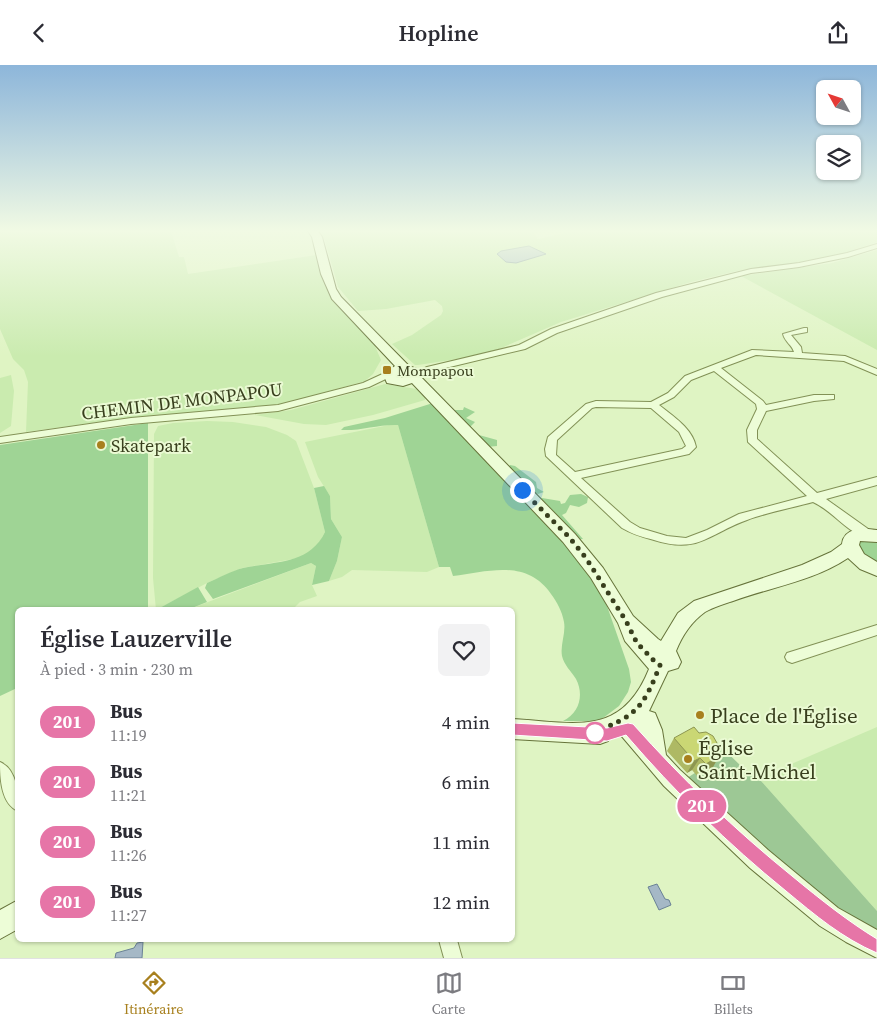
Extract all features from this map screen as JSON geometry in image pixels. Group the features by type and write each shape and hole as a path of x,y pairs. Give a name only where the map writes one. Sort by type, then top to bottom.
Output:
{"street":[{"path":"327,273 331,289 337,299 392,357 394,366 403,375 426,391 569,537 597,573 637,643 657,664 666,660"},
{"name":"CHEMIN DE MONPAPOU","path":"0,440 131,421 266,410 303,403 403,375 522,347 554,331 668,292 744,273"},
{"path":"798,355 797,347 788,338 787,334 804,330"},
{"path":"877,372 846,359 756,352 688,378 671,395 653,405 596,404 583,410 552,439 550,449 551,457 626,525 636,531 667,540 686,542 711,533 744,517 817,499 877,481"},
{"path":"714,368 760,403 762,409 752,430 752,440 817,499 818,504 849,533 861,539"},
{"path":"762,409 814,398 831,397"},
{"path":"573,476 685,452 692,447 692,441 687,435 653,405"},
{"path":"861,539 854,556 871,566"},
{"path":"515,729 615,734 634,720 657,698 666,660 687,625 710,603 839,556 861,539"},
{"path":"804,570 847,564 871,566"},
{"path":"792,657 877,631"},
{"path":"634,720 655,757 672,778 759,859 829,917 877,945"},
{"path":"0,770 15,798"},
{"path":"0,926 15,915"},
{"path":"449,942 454,958"}],"green space":[{"path":"0,273 321,273 332,300 375,346 381,360 373,374 365,381 291,402 267,406 136,417 26,432 28,382 24,370 13,359 0,329"},
{"path":"334,273 730,273 691,282 561,322 499,349 471,357 418,365 415,365 392,344 412,335 441,315 443,311 442,306 435,300 386,309 358,311 338,287"},
{"path":"764,273 877,273 877,350 741,276"},
{"path":"11,375 14,391 11,426 0,433 0,378"},
{"path":"385,384 417,389 425,397 425,400 373,415 326,425 304,424 255,415 291,410"},
{"path":"433,403 441,409 463,410 464,407 475,412 466,418 475,422 470,427 476,438 479,435 497,440 497,446 487,447 507,469 510,465 515,466 536,482 537,488 544,492 538,494 532,492 539,501 542,498 560,501 561,504 565,503 570,495 581,494 588,497 587,503 579,507 570,505 566,513 562,515 583,539 565,540 566,546 596,585 607,606 629,669 631,682 628,692 619,706 599,721 563,721 569,718 577,708 580,691 576,679 562,656 564,622 562,614 553,597 541,583 531,576 519,572 494,570 453,576 450,567 439,567 398,425 341,430 344,427 385,418"},
{"path":"233,422 266,427 287,435 296,441 314,488 325,532 320,541 310,552 299,558 242,568 207,583 162,607 156,607 153,578 154,434 158,426 173,423"},
{"path":"148,423 148,607 15,607 15,689 0,696 0,445"},
{"path":"389,425 398,425 439,567 427,572 352,570 342,577 329,581 337,561 342,537 331,519 330,496 318,477 305,442"},
{"path":"324,486 330,496 331,519 342,537 337,561 329,581 312,585 316,566 311,563 213,599 205,588 207,583 243,568 290,560 310,551 318,543 325,532 314,488"},
{"path":"863,540 877,541 877,565 866,560 857,544"},
{"path":"311,563 316,566 312,585 317,596 300,602 295,607 195,607"},
{"path":"198,587 207,602 194,607 161,607"},
{"path":"877,727 877,911 761,781 789,765"},
{"path":"706,732 742,767 761,781 877,911 877,929 852,918 827,899 684,780 715,760 696,735"}],"water":[{"path":"657,884 665,899 669,900 671,905 659,910 648,887"},
{"path":"143,942 142,958 115,958 116,953 134,948 137,943"}],"building":[{"path":"694,727 699,733 706,732 713,736 717,743 714,749 719,756 706,764 700,758 694,761 674,738"}],"bus line":[{"name":"201","path":"515,729 607,735 628,729 642,742 672,778 759,859 829,917 877,944"}],"place":[{"name":"Mompapou","path":"387,370"},
{"name":"Skatepark","path":"101,445"},
{"name":"Place de l'Église","path":"700,715"},
{"name":"Église Saint-Michel","path":"688,759"}],"route":[{"path":"522,490 569,537 586,558 626,621 637,643 660,665 651,689 643,703 631,715 618,723 591,733 595,733"}]}
